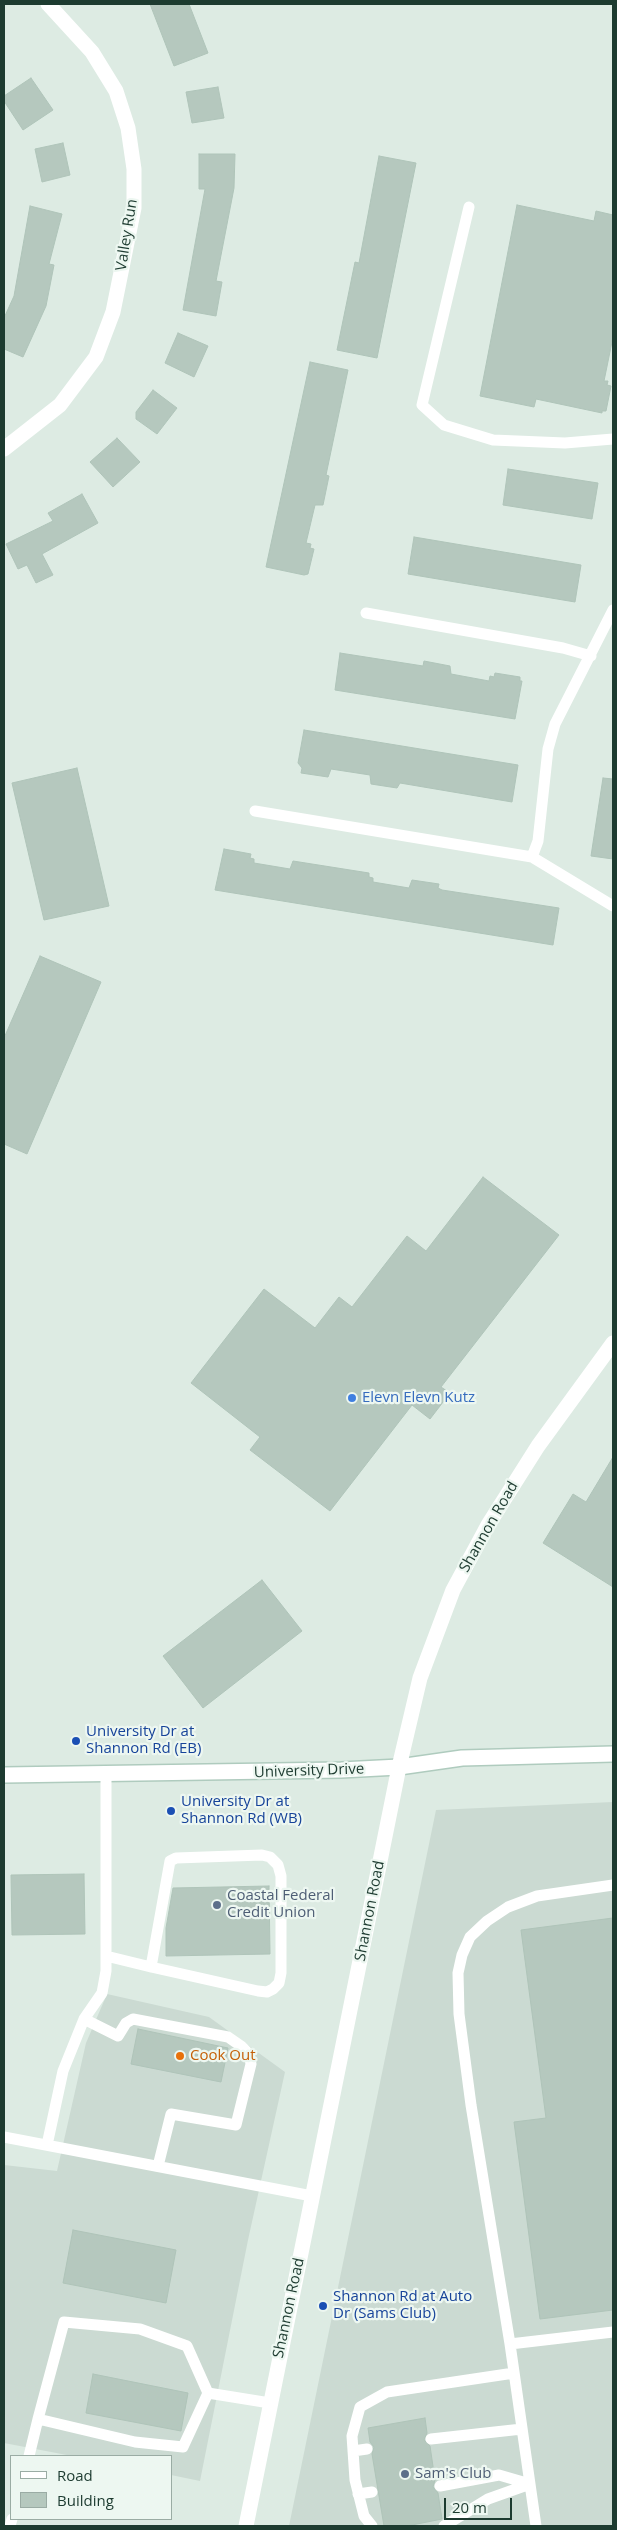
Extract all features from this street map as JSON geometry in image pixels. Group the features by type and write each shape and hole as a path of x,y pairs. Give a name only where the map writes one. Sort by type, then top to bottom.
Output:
{"street":[{"name":"Valley Run","path":"4,448 60,405 96,357 113,312 134,208 134,169 128,128 116,91 92,52 48,4"},
{"name":"Shannon Road","path":"246,2526 399,1768 420,1678 453,1590 488,1525 524,1466 613,1343"},
{"name":"University Drive","path":"4,1776 399,1768 462,1758 613,1754"}],"lane":[{"path":"469,207 422,406 444,425 493,440 566,443 613,439"},
{"path":"532,857 538,841 548,749 555,724 613,610"},
{"path":"366,613 563,648 591,656"},
{"path":"255,811 532,857 613,906"},
{"path":"47,2145 63,2071 84,2019 102,1993 106,1956 106,1774"},
{"path":"106,1956 152,1967 267,1992 273,1989 279,1983 280,1973 281,1876 278,1865 270,1857 262,1856 176,1858 170,1862 152,1967"},
{"path":"536,2526 459,2014 457,1989 462,1955 470,1937 486,1921 508,1907 537,1896 613,1885"},
{"path":"84,2019 118,2036 126,2023 133,2019 144,2019 228,2037 242,2046 249,2054 251,2064 236,2125 171,2114 158,2166"},
{"path":"4,2137 312,2196"},
{"path":"29,2455 38,2419 64,2322 140,2329 187,2346 208,2393 183,2447 134,2442 38,2419"},
{"path":"510,2344 613,2332"},
{"path":"372,2526 364,2516 358,2494 353,2451 352,2436 360,2407 387,2392 514,2372"},
{"path":"208,2393 270,2403"},
{"path":"431,2439 522,2429"},
{"path":"353,2451 367,2449"},
{"path":"440,2486 499,2475 530,2484"},
{"path":"444,2526 488,2499 530,2484"},
{"path":"358,2494 372,2492"}],"shaded area":[{"path":"613,1802 613,2526 289,2526 436,1810"},
{"path":"107,1994 209,2017 285,2072 248,2240 200,2481 172,2475 172,2455 67,2455 4,2443 4,2165 57,2171 86,2043"}],"building":[{"path":"150,4 189,4 208,53 174,66"},
{"path":"31,78 53,110 23,130 4,101 4,96"},
{"path":"218,87 224,118 192,123 186,92"},
{"path":"63,143 70,175 42,182 35,149"},
{"path":"199,154 235,154 234,188 216,281 222,282 216,316 183,310 205,189 199,189"},
{"path":"379,156 416,163 377,358 337,350 355,262 359,263"},
{"path":"517,205 594,221 596,211 613,215 613,337 604,381 608,381 607,385 611,386 606,411 602,411 602,413 536,399 534,407 480,396"},
{"path":"30,206 62,214 49,264 54,265 46,306 23,357 4,349 4,318 14,296"},
{"path":"178,333 208,346 194,377 165,363"},
{"path":"310,362 348,370 326,475 329,476 323,505 315,505 306,543 311,544 310,548 314,549 308,574 304,575 266,567"},
{"path":"153,390 177,408 157,434 136,419 136,412"},
{"path":"117,438 140,462 113,487 90,462"},
{"path":"508,469 598,483 592,519 503,505"},
{"path":"82,494 98,523 42,554 53,575 36,583 27,565 18,569 6,544 53,521 48,513"},
{"path":"414,537 581,565 575,602 408,574"},
{"path":"340,653 423,666 424,661 450,666 451,674 489,681 490,676 494,677 495,673 520,677 520,681 522,681 515,719 335,690"},
{"path":"304,730 518,765 512,802 400,783 397,788 371,784 370,775 331,769 328,777 301,773 302,768 298,763"},
{"path":"77,768 109,906 44,920 12,783"},
{"path":"603,778 613,779 613,859 591,856"},
{"path":"224,849 251,854 250,858 254,859 254,863 290,869 293,861 369,873 369,877 373,878 373,882 409,888 412,880 439,884 438,888 442,890 559,908 553,945 215,890"},
{"path":"40,956 101,982 27,1154 4,1144 4,1038"},
{"path":"483,1177 559,1235 441,1387 450,1393 430,1419 412,1405 330,1511 250,1450 260,1437 191,1383 264,1289 315,1328 339,1297 352,1307 407,1236 426,1251"},
{"path":"613,1457 613,1587 543,1543 573,1494 586,1502"},
{"path":"262,1580 302,1631 203,1708 163,1656"},
{"path":"84,1874 85,1934 12,1935 11,1875"},
{"name":"Coastal Federal Credit Union","path":"269,1886 270,1954 166,1956 166,1928 173,1888"},
{"path":"613,1918 613,2310 540,2319 514,2122 546,2118 521,1930"},
{"name":"Cook Out","path":"138,2029 228,2048 221,2082 131,2064"},
{"path":"73,2230 176,2250 166,2303 63,2283"},
{"path":"93,2374 188,2393 181,2431 86,2413"},
{"name":"Sam's Club","path":"425,2418 427,2433 424,2440 430,2446 435,2480 433,2487 438,2493 442,2519 407,2526 384,2526 372,2454 374,2447 370,2442 368,2428"}],"place":[{"name":"Elevn Elevn Kutz","path":"352,1398"},
{"name":"University Dr at Shannon Rd (EB)","path":"76,1741"},
{"name":"University Dr at Shannon Rd (WB)","path":"171,1811"},
{"name":"Coastal Federal Credit Union","path":"217,1905"},
{"name":"Cook Out","path":"180,2056"},
{"name":"Shannon Rd at Auto Dr (Sams Club)","path":"323,2306"},
{"name":"Sam's Club","path":"405,2474"}]}
